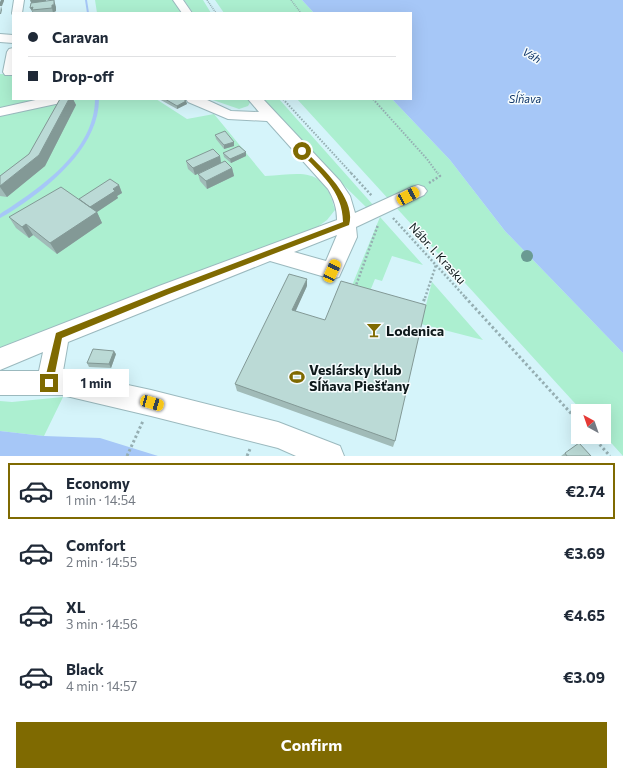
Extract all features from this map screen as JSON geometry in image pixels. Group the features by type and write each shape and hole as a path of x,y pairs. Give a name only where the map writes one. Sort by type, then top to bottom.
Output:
{"street":[{"path":"17,12 18,0"},
{"path":"178,0 186,12"},
{"path":"0,38 12,39"},
{"path":"10,72 12,59"},
{"path":"0,112 55,100"},
{"path":"195,100 228,115 270,117"},
{"path":"256,100 334,185 341,196 346,211 347,223 347,237 332,271 268,253"},
{"path":"0,359 166,292 347,223 384,208 418,191"},
{"path":"49,383 58,335"},
{"path":"0,383 62,383 152,403 278,436 330,456"}],"path":[{"path":"207,0 215,12"},
{"path":"290,0 300,12"},
{"name":"Nábr. I. Krasku","path":"284,100 571,413"},
{"path":"375,100 427,158 440,176 418,191"},
{"path":"361,292 354,290 384,208"},
{"path":"421,309 436,265"},
{"path":"127,456 152,403"},
{"path":"599,444 610,456"}],"green space":[{"path":"95,0 174,0 182,12 97,12"},
{"path":"184,0 203,0 210,12 192,12"},
{"path":"215,0 302,0 313,12 223,12"},
{"path":"0,74 12,74 12,100 158,100 187,119 214,114 265,176 290,174 310,175 325,185 335,210 327,220 316,228 0,351"},
{"path":"213,100 250,100 248,106 239,109"},
{"path":"263,100 280,100 374,206 368,209 315,157"},
{"path":"298,100 393,100 450,160 505,231 623,353 623,456 611,443 611,404 576,404"},
{"path":"380,217 423,265 392,256 382,281 375,279 368,296 351,288"},
{"path":"432,282 483,340 421,324"},
{"path":"63,397 44,436 0,431 0,401 12,402"}],"water":[{"name":"Sĺňava","path":"302,0 623,0 623,353 505,231 450,160 393,100 412,100 412,12 313,12"},
{"path":"0,431 44,436 100,438 158,456 0,456"}],"building":[{"path":"54,0 54,5 52,5 52,8 32,10 33,7 30,8 31,3"},
{"path":"59,100 68,100 39,155 0,186 0,176 29,154"},
{"path":"167,100 186,101 177,106"},
{"path":"225,131 234,142 224,145 215,135"},
{"path":"239,146 246,152 230,159 223,153"},
{"path":"213,149 220,156 193,168 186,161"},
{"path":"225,161 232,168 206,181 198,174"},
{"path":"110,179 119,185 113,189 115,191 90,207 79,199"},
{"path":"61,187 97,212 50,243 26,224 22,227 9,217"},
{"path":"289,274 307,279 292,310 325,320 341,281 426,305 395,441 235,384"},
{"path":"93,349 114,351 109,364 87,363"},
{"path":"580,444 591,456 567,456 565,453"}],"waterway":[{"path":"86,0 88,12"},
{"path":"0,216 38,190 71,159 89,133 93,123 97,100"}],"place":[{"name":"Lodenica","path":"374,330"},
{"name":"Veslársky klub Sĺňava Piešťany","path":"297,377"}],"route":[{"path":"49,383 58,335 268,253 317,236 347,223 346,211 341,196 334,185 302,151"}],"water label":[{"name":"Váh","path":"532,55"}]}
